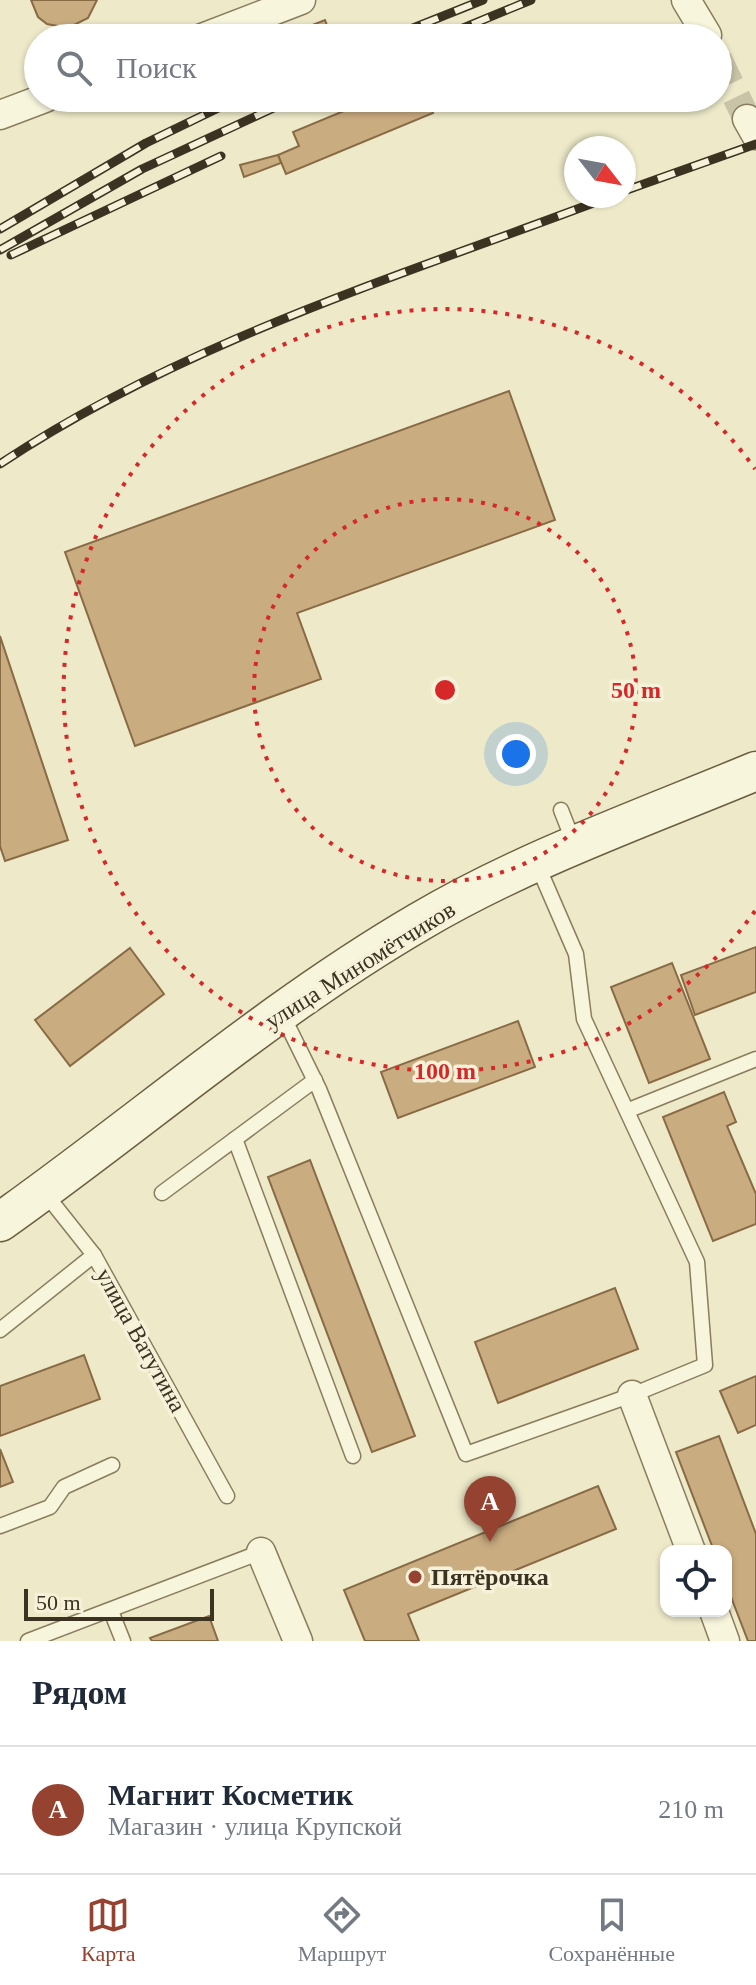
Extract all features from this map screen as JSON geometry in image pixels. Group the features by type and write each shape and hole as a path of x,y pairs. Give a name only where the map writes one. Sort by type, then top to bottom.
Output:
{"street":[{"path":"238,24 301,0"},
{"path":"686,0 700,24"},
{"path":"0,115 24,106"},
{"name":"улица Миномётчиков","path":"0,1222 281,1012 419,921 536,863 756,771"},
{"path":"632,1395 689,1545"},
{"path":"261,1552 298,1641"},
{"path":"716,1617 725,1641"}],"lane":[{"path":"561,810 575,846"},
{"path":"281,1012 315,1080 466,1454 632,1395 705,1365 697,1262 629,1110 584,1019 576,954 536,863"},
{"path":"629,1110 756,1059"},
{"path":"162,1193 315,1080"},
{"path":"235,1139 353,1456"},
{"name":"улица Ватутина","path":"44,1191 94,1255 227,1496"},
{"path":"0,1330 94,1255"},
{"path":"0,1526 50,1507 64,1487 112,1465"},
{"path":"28,1641 261,1552"},
{"path":"111,1611 123,1641"}],"building":[{"path":"31,0 97,0 88,18 76,24 47,24 38,17"},
{"path":"341,112 433,113 286,174 278,155 299,146 293,132"},
{"path":"278,155 281,163 244,177 240,165"},
{"path":"509,391 555,520 297,613 321,679 135,746 65,552"},
{"path":"0,636 68,840 5,861 0,846"},
{"path":"756,947 756,992 695,1015 681,975"},
{"path":"130,948 164,994 70,1066 35,1020"},
{"path":"672,963 710,1059 649,1083 611,987"},
{"path":"518,1021 535,1067 398,1118 381,1072"},
{"path":"724,1092 736,1122 727,1126 756,1194 756,1224 713,1241 663,1117"},
{"path":"310,1160 415,1436 372,1452 268,1177"},
{"path":"615,1288 638,1349 498,1403 475,1342"},
{"path":"84,1355 100,1399 0,1436 0,1386"},
{"path":"756,1376 756,1425 738,1433 720,1391"},
{"path":"719,1436 756,1534 756,1641 748,1641 732,1600 732,1545 712,1545 676,1452"},
{"path":"0,1449 13,1482 0,1487"},
{"path":"598,1486 616,1529 408,1614 419,1641 365,1641 344,1590"},
{"path":"209,1616 218,1641 152,1641 150,1638"}],"tunnel":[{"path":"732,88 747,119"}],"railway":[{"path":"423,24 483,0"},
{"path":"473,24 531,0"},
{"path":"0,229 146,143 210,112"},
{"path":"0,250 142,169 265,112"},
{"path":"636,187 756,144"},
{"path":"11,255 221,156"},
{"path":"0,464 71,420 221,346 298,313 579,208"}],"place":[{"name":"Магнит Косметик","path":"490,1542"},
{"name":"Пятёрочка","path":"415,1577"}]}
